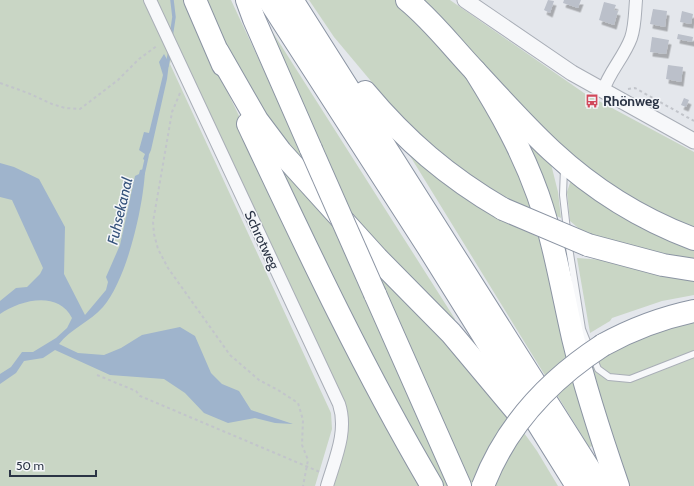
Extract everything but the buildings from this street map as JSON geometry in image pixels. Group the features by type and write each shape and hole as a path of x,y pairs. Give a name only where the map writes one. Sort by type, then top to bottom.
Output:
{"highway":[{"path":"195,0 248,122 319,276 362,362 432,486"},
{"path":"247,0 254,19 460,486"},
{"path":"269,0 424,241 577,486"},
{"path":"292,0 310,26 600,486"},
{"path":"406,0 444,35 474,71 565,162 603,191 632,209 694,239"},
{"path":"310,26 390,121 416,146 469,190 503,209 588,245 663,265 694,270"},
{"path":"218,52 257,120 281,152 377,258 451,333 577,486"},
{"path":"474,71 502,114 515,140 538,195 548,226 584,380 618,486"},
{"path":"483,486 508,437 534,402 566,371 602,345 652,322 694,312"}],"street":[{"name":"Schrotweg","path":"150,0 187,82 339,404 343,426 329,481"},
{"path":"465,0 572,73 694,141"},
{"path":"603,91 606,80 618,64 632,36 636,0"}],"lane":[{"path":"565,162 563,195 570,259 582,329 598,369 609,377 630,379 694,354"}],"path":[{"path":"0,83 28,92 59,106 74,110 80,109 118,80 139,59 166,37"},
{"path":"187,82 178,96 168,129 153,222 154,234 158,249 168,268 230,355 259,380 298,403 303,420 301,439 308,460 308,467 303,486"},
{"path":"97,375 136,391 140,396 308,467 329,481"}],"green space":[{"path":"0,0 185,0 185,4 242,122 427,486 333,486 348,424 346,405 176,41 170,64 331,413 332,429 315,486 0,486"},
{"path":"201,0 231,0 301,150 270,28 455,319 451,323 259,114"},
{"path":"309,0 396,0 414,15 463,66 498,125 536,214 474,181 431,147 396,111 334,37"},
{"path":"422,0 450,0 584,93 694,152 694,230 656,216 558,148 481,64 458,35"},
{"path":"520,131 550,160 558,192 561,218 548,212"},
{"path":"407,151 482,209 540,238 593,446 589,447"},
{"path":"276,155 509,412 537,451 558,486 439,486 290,201"},
{"path":"571,180 694,246 694,261 683,260 584,233 570,221 567,192"},
{"path":"577,258 604,260 694,278 694,295 662,301 612,318 610,321 590,333"},
{"path":"694,318 694,486 628,486 588,366 633,334"}],"water":[{"path":"164,54 169,63 167,79 151,150 146,161 143,159 145,154 139,150 144,132 149,133 163,75 159,62"},
{"path":"0,163 14,167 39,179 65,227 64,274 85,315 106,290 108,282 106,277 120,245 135,176 139,174 140,170 144,169 145,171 141,204 132,242 112,295 98,312 69,334 59,344 78,353 104,355 121,348 142,335 180,327 195,336 211,373 222,384 239,391 251,410 293,424 275,423 255,418 228,423 204,413 185,393 164,379 110,375 55,350 43,358 24,361 16,373 0,384 0,374 11,367 22,352 33,352 56,338 67,328 72,318 66,309 58,304 38,300 18,305 0,314 0,301 16,288 27,287 40,274 43,268 12,200 0,197"}],"waterway":[{"name":"Fuhsekanal","path":"171,37 174,17 172,0"},
{"name":"Fuhsekanal","path":"167,66 170,51"},
{"name":"Fuhsekanal","path":"143,174 147,156"}],"place":[{"name":"Rhönweg","path":"592,101"}]}
